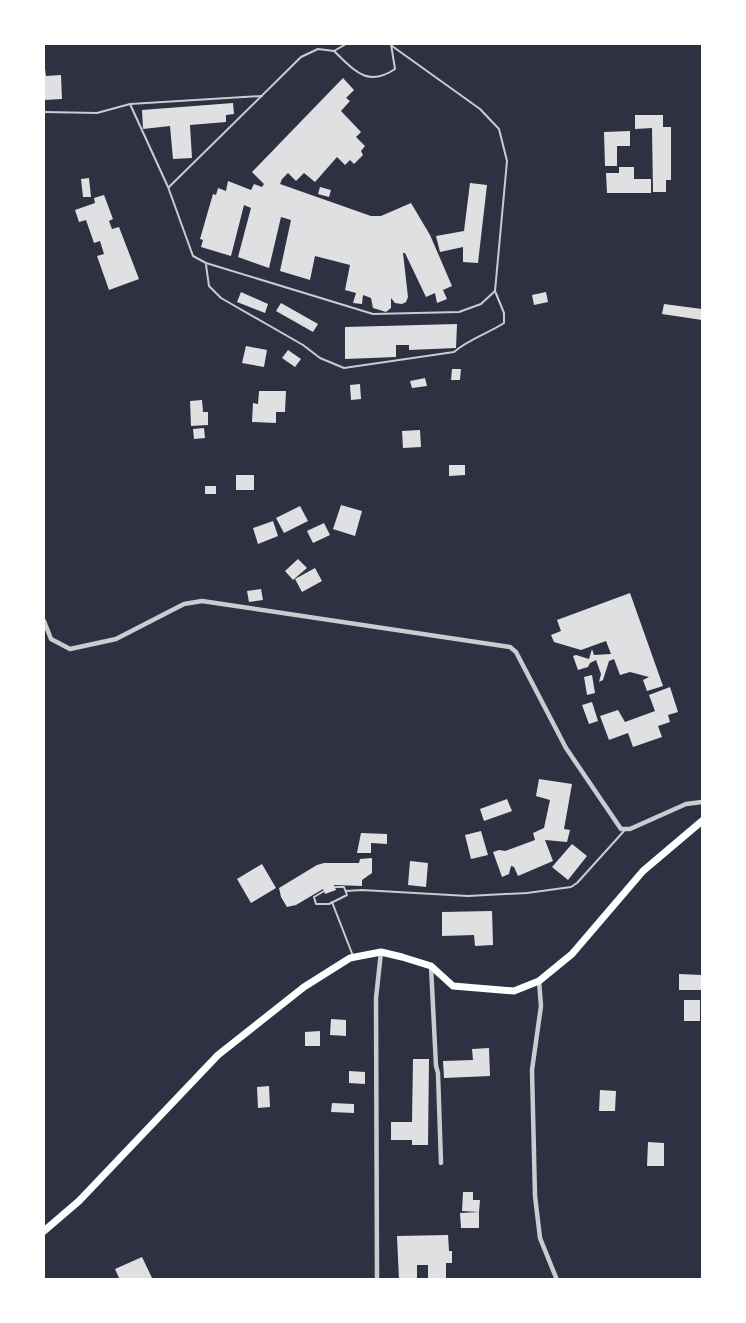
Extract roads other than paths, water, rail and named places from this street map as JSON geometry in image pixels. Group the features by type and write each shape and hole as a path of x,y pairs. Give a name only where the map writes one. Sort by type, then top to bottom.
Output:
{"main road":[{"path":"44,1230 79,1202 218,1055 304,987 354,958 381,952 431,966 453,986 514,991 538,981 572,954 643,871 702,821"}],"street":[{"path":"44,621 51,639 64,647 75,648 123,636 184,604 202,601 510,647 516,652 566,748 617,826 625,830 686,804 702,802"},
{"path":"377,1280 376,998 381,952"},
{"path":"431,966 441,1163"},
{"path":"538,981 541,1006 532,1070 535,1196 540,1238 557,1280"}],"lane":[{"path":"168,187 301,57 318,50 334,51 346,44"},
{"path":"334,51 360,76 369,78 386,75 395,69 392,45"},
{"path":"206,263 209,286 221,298 303,345 320,358 344,368 454,352 467,341 504,323 504,313 495,291 507,161 499,129 480,109 392,45"},
{"path":"44,112 97,113 130,104 262,96"},
{"path":"130,104 168,187 193,256 206,263 373,314 459,312 481,304 495,291"},
{"path":"346,891 468,896 527,893 571,887 625,830"},
{"path":"335,887 344,887 346,891"},
{"path":"324,891 315,896 315,902 321,905 345,897 346,891"},
{"path":"332,902 354,958"}]}
